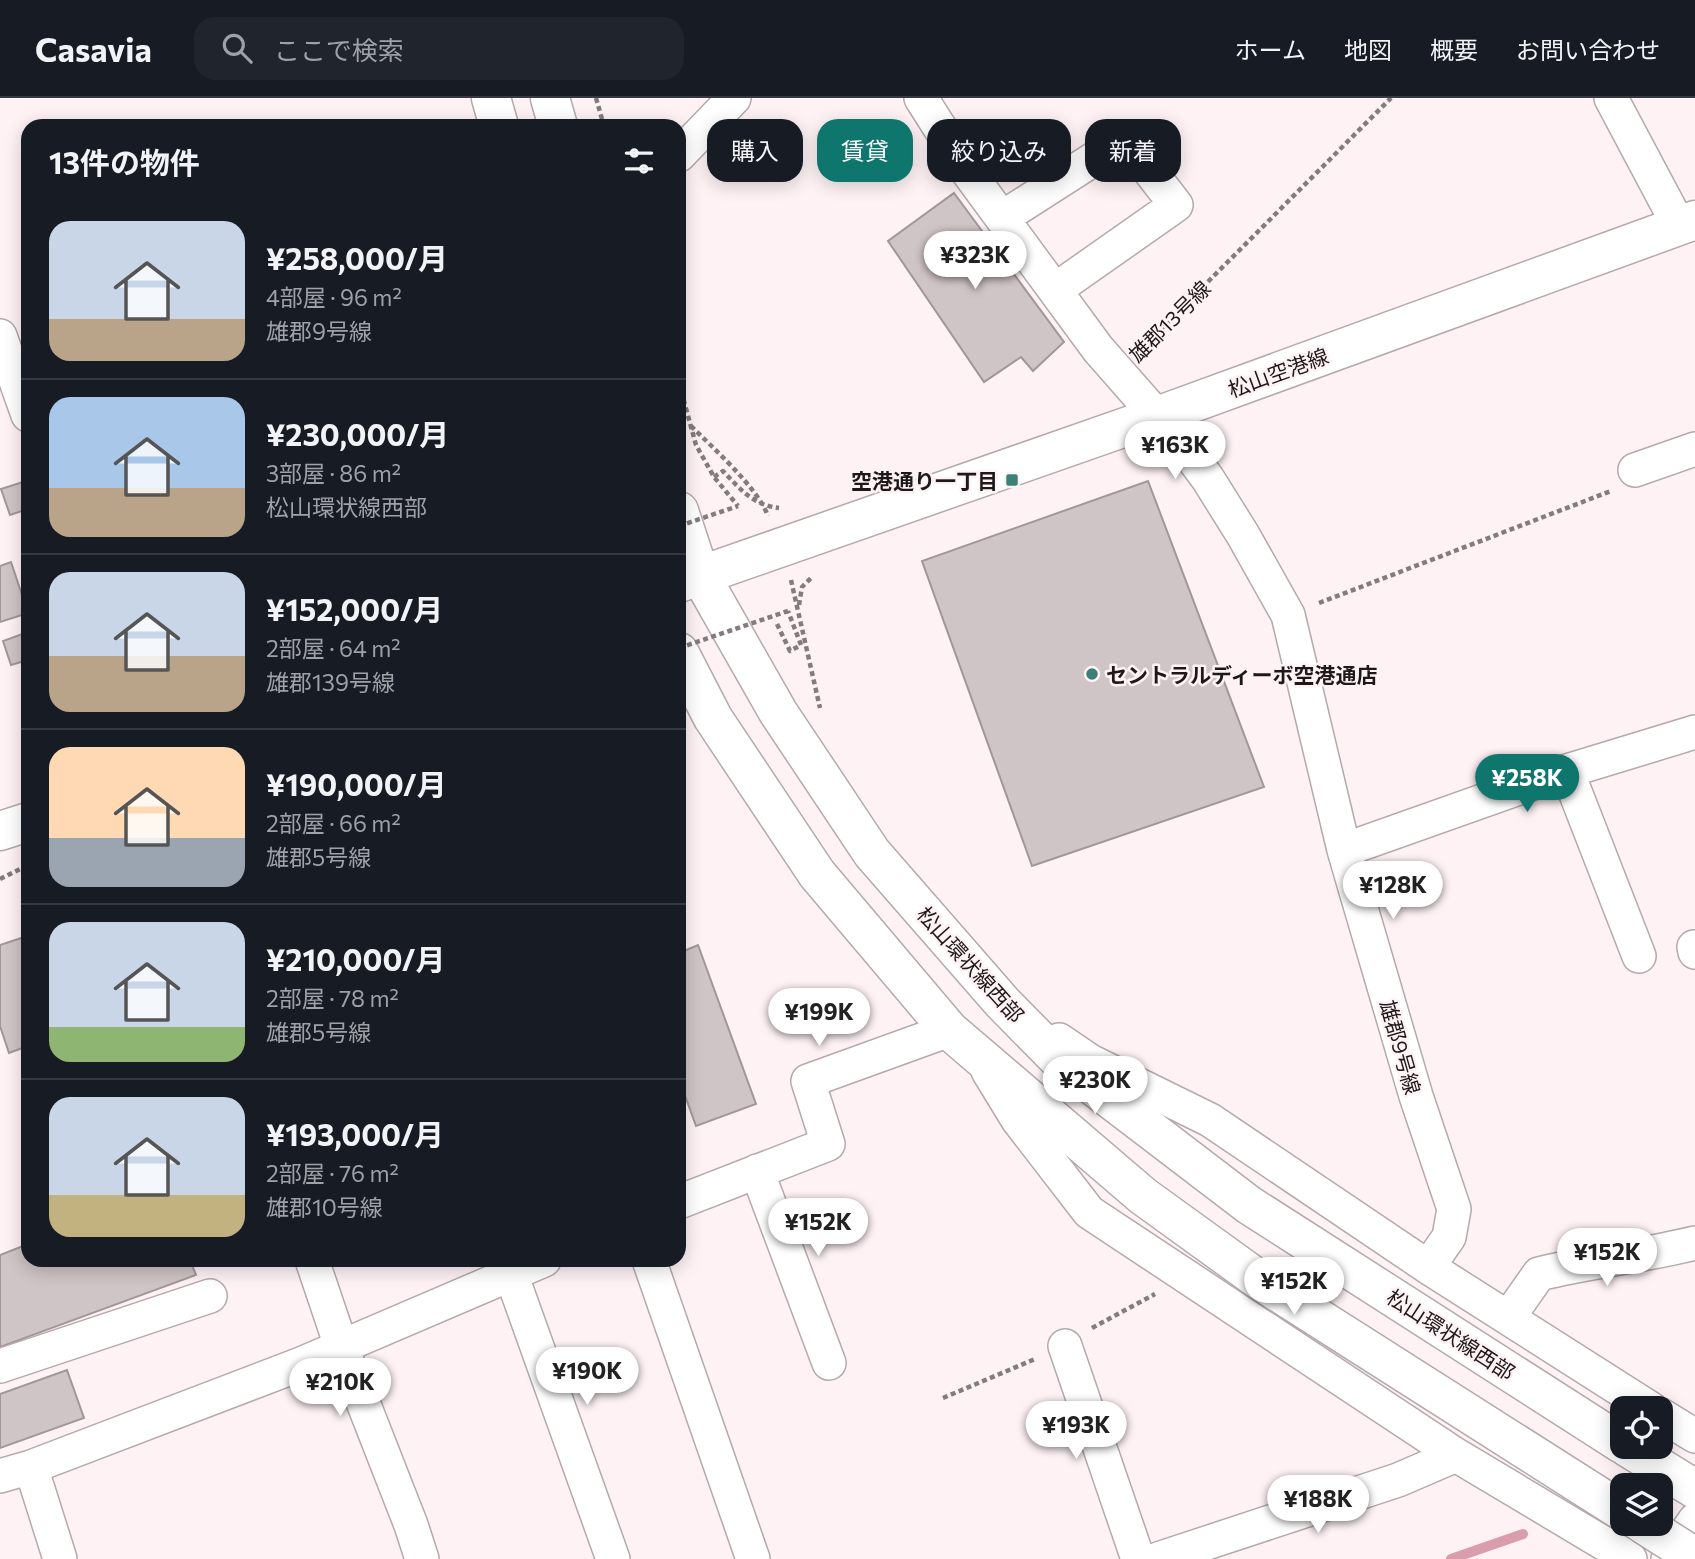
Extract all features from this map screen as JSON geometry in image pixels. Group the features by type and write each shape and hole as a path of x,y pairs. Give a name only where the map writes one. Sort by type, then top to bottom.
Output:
{"street":[{"path":"491,98 497,119"},
{"path":"550,98 556,119"},
{"path":"686,148 734,98"},
{"path":"921,98 968,172 1098,349 1119,371"},
{"path":"1611,98 1687,223"},
{"path":"1002,218 1125,139 1176,205 1055,290"},
{"name":"松山空港線","path":"690,579 1157,416 1687,223"},
{"path":"13,354 21,387"},
{"name":"雄郡13号線","path":"1119,371 1208,479 1262,568"},
{"path":"1635,470 1695,449"},
{"path":"686,554 690,579"},
{"name":"雄郡9号線","path":"1262,568 1289,615 1344,850 1416,1096 1454,1209 1448,1237 1428,1267"},
{"name":"松山環状線西部","path":"690,579 872,853 1002,1002 1059,1060 1249,1205 1610,1436"},
{"path":"686,664 713,718 817,874 963,1041 1018,1120 1089,1212 1456,1455 1630,1559"},
{"path":"1344,850 1567,771 1695,732"},
{"path":"1567,771 1639,956"},
{"path":"0,831 21,824"},
{"path":"1002,1002 1090,1061 1210,1120 1428,1267 1631,1396"},
{"path":"686,1199 828,1144 808,1081 963,1041"},
{"path":"963,1041 1143,1196 1251,1274 1610,1504"},
{"path":"757,1171 829,1363"},
{"path":"1508,1318 1539,1274 1695,1243"},
{"path":"314,1267 341,1346 422,1559"},
{"path":"60,1559 16,1471 301,1364 528,1267"},
{"path":"651,1267 728,1531 752,1559"},
{"path":"511,1274 613,1559"},
{"path":"0,1366 211,1296"},
{"path":"1065,1346 1138,1559"},
{"path":"1673,1422 1695,1436"},
{"path":"1157,1559 1398,1480 1456,1455"},
{"path":"1646,1459 1695,1489"},
{"path":"1668,1559 1695,1520"},
{"path":"1662,1536 1695,1557"}],"path":[{"path":"596,98 602,119"},
{"name":"雄郡13号線","path":"1119,371 1391,98"},
{"path":"686,408 696,445 714,477 738,506 686,524"},
{"path":"691,426 729,464 764,506 798,606 822,718"},
{"path":"1289,615 1630,484 1635,470"},
{"path":"714,477 723,471 748,498"},
{"path":"686,647 788,611 801,645 790,650 777,624"},
{"path":"0,879 21,868"}],"building":[{"path":"954,193 1064,342 1033,371 1021,357 984,382 888,241"},
{"name":"セントラルディーボ空港通店","path":"1148,481 1264,787 1032,866 922,561"},
{"path":"21,483 21,511 10,515 1,489"},
{"path":"11,562 21,592 21,615 0,622 0,566"},
{"path":"21,635 21,662 11,665 3,641"},
{"path":"21,938 21,1049 9,1053 0,1026 0,945"},
{"path":"698,945 756,1104 696,1126 686,1098 686,950"},
{"path":"21,1247 21,1267 193,1267 196,1275 0,1347 0,1255"},
{"path":"67,1370 84,1418 0,1448 0,1394"}],"waterway":[{"path":"1451,1559 1523,1534"}],"place":[{"name":"空港通り一丁目","path":"1012,480"},
{"name":"セントラルディーボ空港通店","path":"1092,674"}]}
